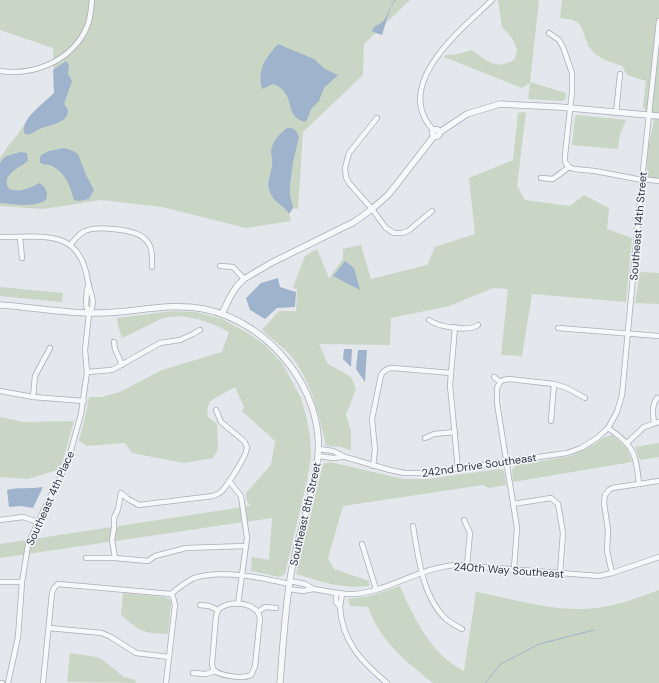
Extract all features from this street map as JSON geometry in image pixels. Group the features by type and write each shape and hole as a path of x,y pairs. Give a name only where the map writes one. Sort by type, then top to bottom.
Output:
{"street":[{"path":"0,71 19,73 32,71 45,67 68,52 85,32 89,20 92,0"},
{"path":"436,133 426,119 422,110 421,94 425,76 440,53 460,30 492,0"},
{"name":"Southeast 14th Street","path":"608,428 621,402 659,20"},
{"path":"549,33 559,40 563,47 570,66 573,81 565,155 565,162 568,167 642,180 659,181"},
{"path":"616,113 620,74"},
{"path":"222,314 230,297 237,286 244,279 271,263 354,222 372,209 388,195 436,133 467,114 500,104 523,104 659,116"},
{"path":"377,118 349,153 345,168 346,177 349,183 390,232 398,234 408,231 432,211"},
{"path":"541,178 553,179 568,167"},
{"path":"0,237 20,238 44,236 58,239 70,245 83,232 89,230 101,229 133,232 140,235 149,243 152,253 152,267"},
{"path":"20,238 22,258"},
{"name":"Southeast 4th Place","path":"8,683 18,637 22,582 27,550 38,522 68,461 84,401 87,372 85,350 89,314 86,305 86,289 89,284 84,262 70,245"},
{"path":"220,266 233,267 244,279"},
{"name":"Southeast 8th Street","path":"0,305 89,314 175,306 200,309 222,314 240,322 258,334 285,358 296,373 307,396 318,434 319,449 316,473 289,585 280,683"},
{"path":"429,320 437,324 455,327 472,328 478,325"},
{"path":"455,327 450,391 458,469"},
{"path":"558,328 659,336"},
{"path":"87,372 106,372 112,370 160,344 180,340 200,330"},
{"path":"114,342 115,349 122,365"},
{"path":"33,397 35,376 50,348"},
{"path":"373,466 375,450 372,419 381,375 386,370 393,368 451,373"},
{"path":"494,377 500,382"},
{"path":"514,569 517,538 497,403 497,388 500,382 509,379 554,384 567,388 585,398"},
{"path":"551,421 554,384"},
{"path":"0,391 33,397 84,401"},
{"path":"627,443 644,427 657,422 653,409 657,398"},
{"path":"115,558 112,540 114,518 121,493 139,505 213,496 222,491 229,481 246,454 248,447 244,441 221,422 216,410"},
{"path":"608,428 627,443 635,457 639,484"},
{"name":"242nd Drive Southeast","path":"319,449 333,451 345,457 373,466 416,474 574,451 590,443 608,428"},
{"path":"424,438 434,434 455,432"},
{"name":"242nd Drive Southeast","path":"318,456 333,458 345,457"},
{"path":"229,481 240,493 247,530 238,604"},
{"path":"612,573 607,551 608,530 604,502 605,495 612,488 659,481"},
{"path":"513,504 547,498 554,500 559,506 563,533 560,574"},
{"path":"0,520 23,517 38,522"},
{"path":"464,520 470,532 467,565"},
{"path":"413,526 422,573 431,598 436,607 446,618 462,629"},
{"path":"362,544 376,589"},
{"path":"86,558 115,558 148,561 155,556 186,548 246,546"},
{"name":"240th Way Southeast","path":"289,585 305,584 313,588 336,593 357,593 376,589 443,566 467,565 593,576 612,573 659,557"},
{"name":"240th Way Southeast","path":"171,594 188,582 205,576 242,576 272,580 303,591 313,588"},
{"path":"0,582 22,582"},
{"path":"43,683 52,593 56,586 61,584 171,594 175,604 166,683"},
{"path":"336,593 336,602 340,607"},
{"path":"342,594 340,607 344,628 355,651 368,667 387,683"},
{"path":"238,604 253,608 258,612 260,618 255,666 251,674 245,677 221,675 215,671 212,664 216,616 218,610 225,605 238,604"},
{"path":"200,605 209,606 218,610"},
{"path":"258,612 266,607 276,608"},
{"path":"49,628 102,633 136,653 169,657"},
{"path":"193,673 206,674 215,671"}],"green space":[{"path":"0,0 410,0 364,44 363,75 303,132 298,209 293,208 289,214 291,221 246,228 162,207 101,200 43,209 0,206 0,158 29,117 55,92 53,48 0,30"},
{"path":"498,0 539,0 530,82 566,93 565,100 528,99 530,83 522,88 444,57 446,55 458,54 472,50 482,58 492,63 509,63 515,59 517,49 512,38 502,27"},
{"path":"562,0 659,0 659,179 649,178 647,172 648,149 654,120 643,107 646,81 627,75 622,66 604,60 593,52 588,45 581,26 575,21 560,18"},
{"path":"526,112 517,186 525,200 570,206 584,195 609,208 607,229 632,238 626,302 532,294 522,356 501,355 508,289 493,288 449,306 391,318 390,345 319,344 328,364 351,377 356,389 346,415 351,431 351,451 341,447 326,446 314,400 299,367 289,353 262,330 279,311 296,311 297,290 293,287 305,256 317,249 329,278 343,259 343,249 361,245 371,279 427,265 435,247 475,234 469,178 513,160 518,113"},
{"path":"577,115 626,120 620,134 618,149 572,145 575,117"},
{"path":"640,272 659,273 659,304 635,303"},
{"path":"0,287 63,293 62,302 0,296"},
{"path":"173,311 196,312 222,319 248,333 265,345 282,363 301,398 310,436 311,456 307,481 285,574 280,577 251,571 252,557 269,560 272,518 0,558 0,544 250,506 247,501 246,493 271,465 275,441 242,411 244,407 235,387 210,401 207,410 208,417 217,424 218,449 213,458 184,463 132,453 125,443 87,446 79,441 89,397 102,397 120,392 162,370 222,352 229,332 205,321 187,317 178,316 161,319 122,338 117,318"},
{"path":"0,417 24,422 74,421 62,464 57,470 28,479 0,478"},
{"path":"612,435 627,449 632,462 513,482 512,470 516,465 571,456 595,444 603,438"},
{"path":"659,443 659,457 640,460 635,447"},
{"path":"330,462 403,479 428,479 499,469 504,471 506,485 489,488 483,485 343,506 328,558 334,569 369,581 369,586 340,586 296,574 323,464"},
{"path":"400,586 411,611 433,645 452,664 464,671 476,592 542,606 569,609 592,609 631,600 659,590 659,683 433,683 404,659 387,641 373,619 368,607 350,606 348,599 370,596"},
{"path":"123,593 165,597 169,599 171,602 168,634 152,633 142,630 121,615"},
{"path":"70,653 97,657 124,677 135,680 136,683 67,682"}],"water":[{"path":"395,0 391,6 382,35 373,32 372,30 386,18 391,5"},
{"path":"278,44 314,59 325,69 338,75 324,88 319,101 311,109 305,122 298,119 294,115 288,98 281,88 273,84 262,89 261,70 269,55"},
{"path":"66,61 69,65 68,74 72,81 64,104 68,109 67,116 58,123 40,129 32,134 25,134 25,123 39,106 54,93 53,70"},
{"path":"287,128 292,128 296,131 299,137 290,184 290,195 293,208 289,214 274,199 268,184 272,164 271,151 273,144"},
{"path":"64,148 78,154 86,175 94,190 89,199 79,201 74,200 69,185 61,172 52,166 40,163 41,155 49,151"},
{"path":"20,152 27,153 28,161 9,175 7,184 9,189 21,190 39,183 46,190 46,200 30,205 0,203 0,163 6,156"},
{"path":"345,261 354,268 360,290 333,276"},
{"path":"278,278 280,287 296,292 295,307 277,308 265,319 250,310 246,298 261,283"},
{"path":"344,349 352,349 351,367 343,359"},
{"path":"358,350 367,350 365,382 356,369"},
{"path":"43,487 33,508 21,506 9,507 7,490"}],"waterway":[{"path":"485,683 501,664 539,644 594,630"}]}
